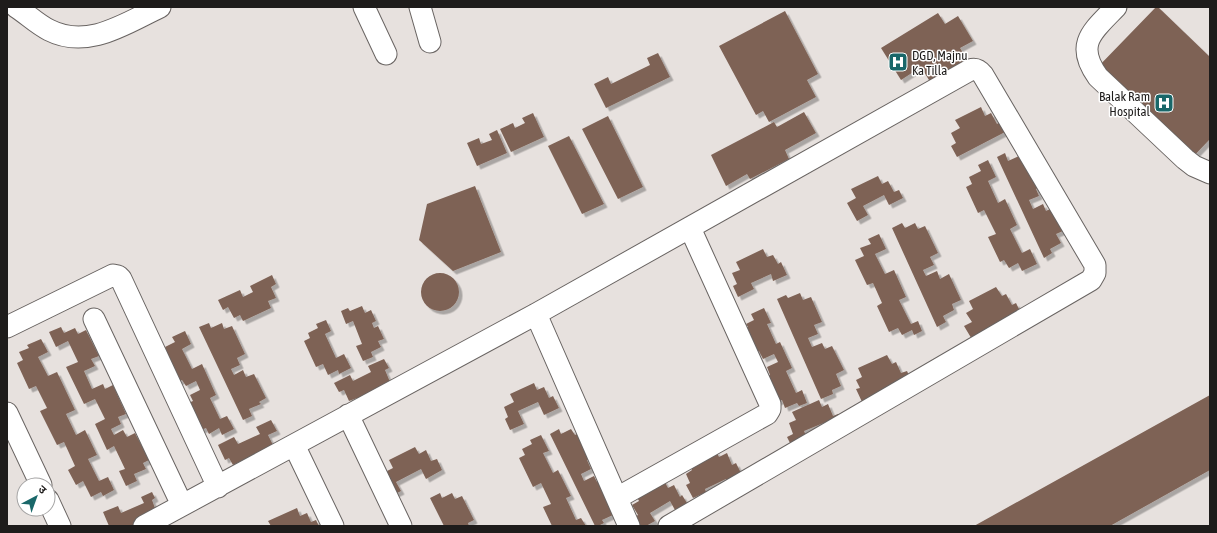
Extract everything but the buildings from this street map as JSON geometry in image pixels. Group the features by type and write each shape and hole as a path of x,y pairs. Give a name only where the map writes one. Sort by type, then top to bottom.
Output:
{"street":[{"path":"16,7 49,30 65,36 82,38 95,36 110,31 160,7"},
{"path":"364,7 386,54"},
{"path":"420,7 430,42"},
{"path":"1116,7 1092,32 1086,49 1088,60 1092,68 1098,77 1185,159 1194,166 1210,173"},
{"path":"144,526 536,314 970,70 975,69 983,75 1095,265 1095,273 1091,280 669,526"},
{"path":"617,498 767,414 770,409 770,404 690,228"},
{"path":"7,327 113,275 118,276 121,279 218,487"},
{"path":"536,314 629,526"},
{"path":"94,319 182,505"},
{"path":"7,413 37,477"},
{"path":"348,415 401,526"},
{"path":"294,445 333,526"}],"place":[{"name":"DGD, Majnu Ka Tilla","path":"898,62"},
{"name":"Balak Ram Hospital","path":"1164,103"}]}
